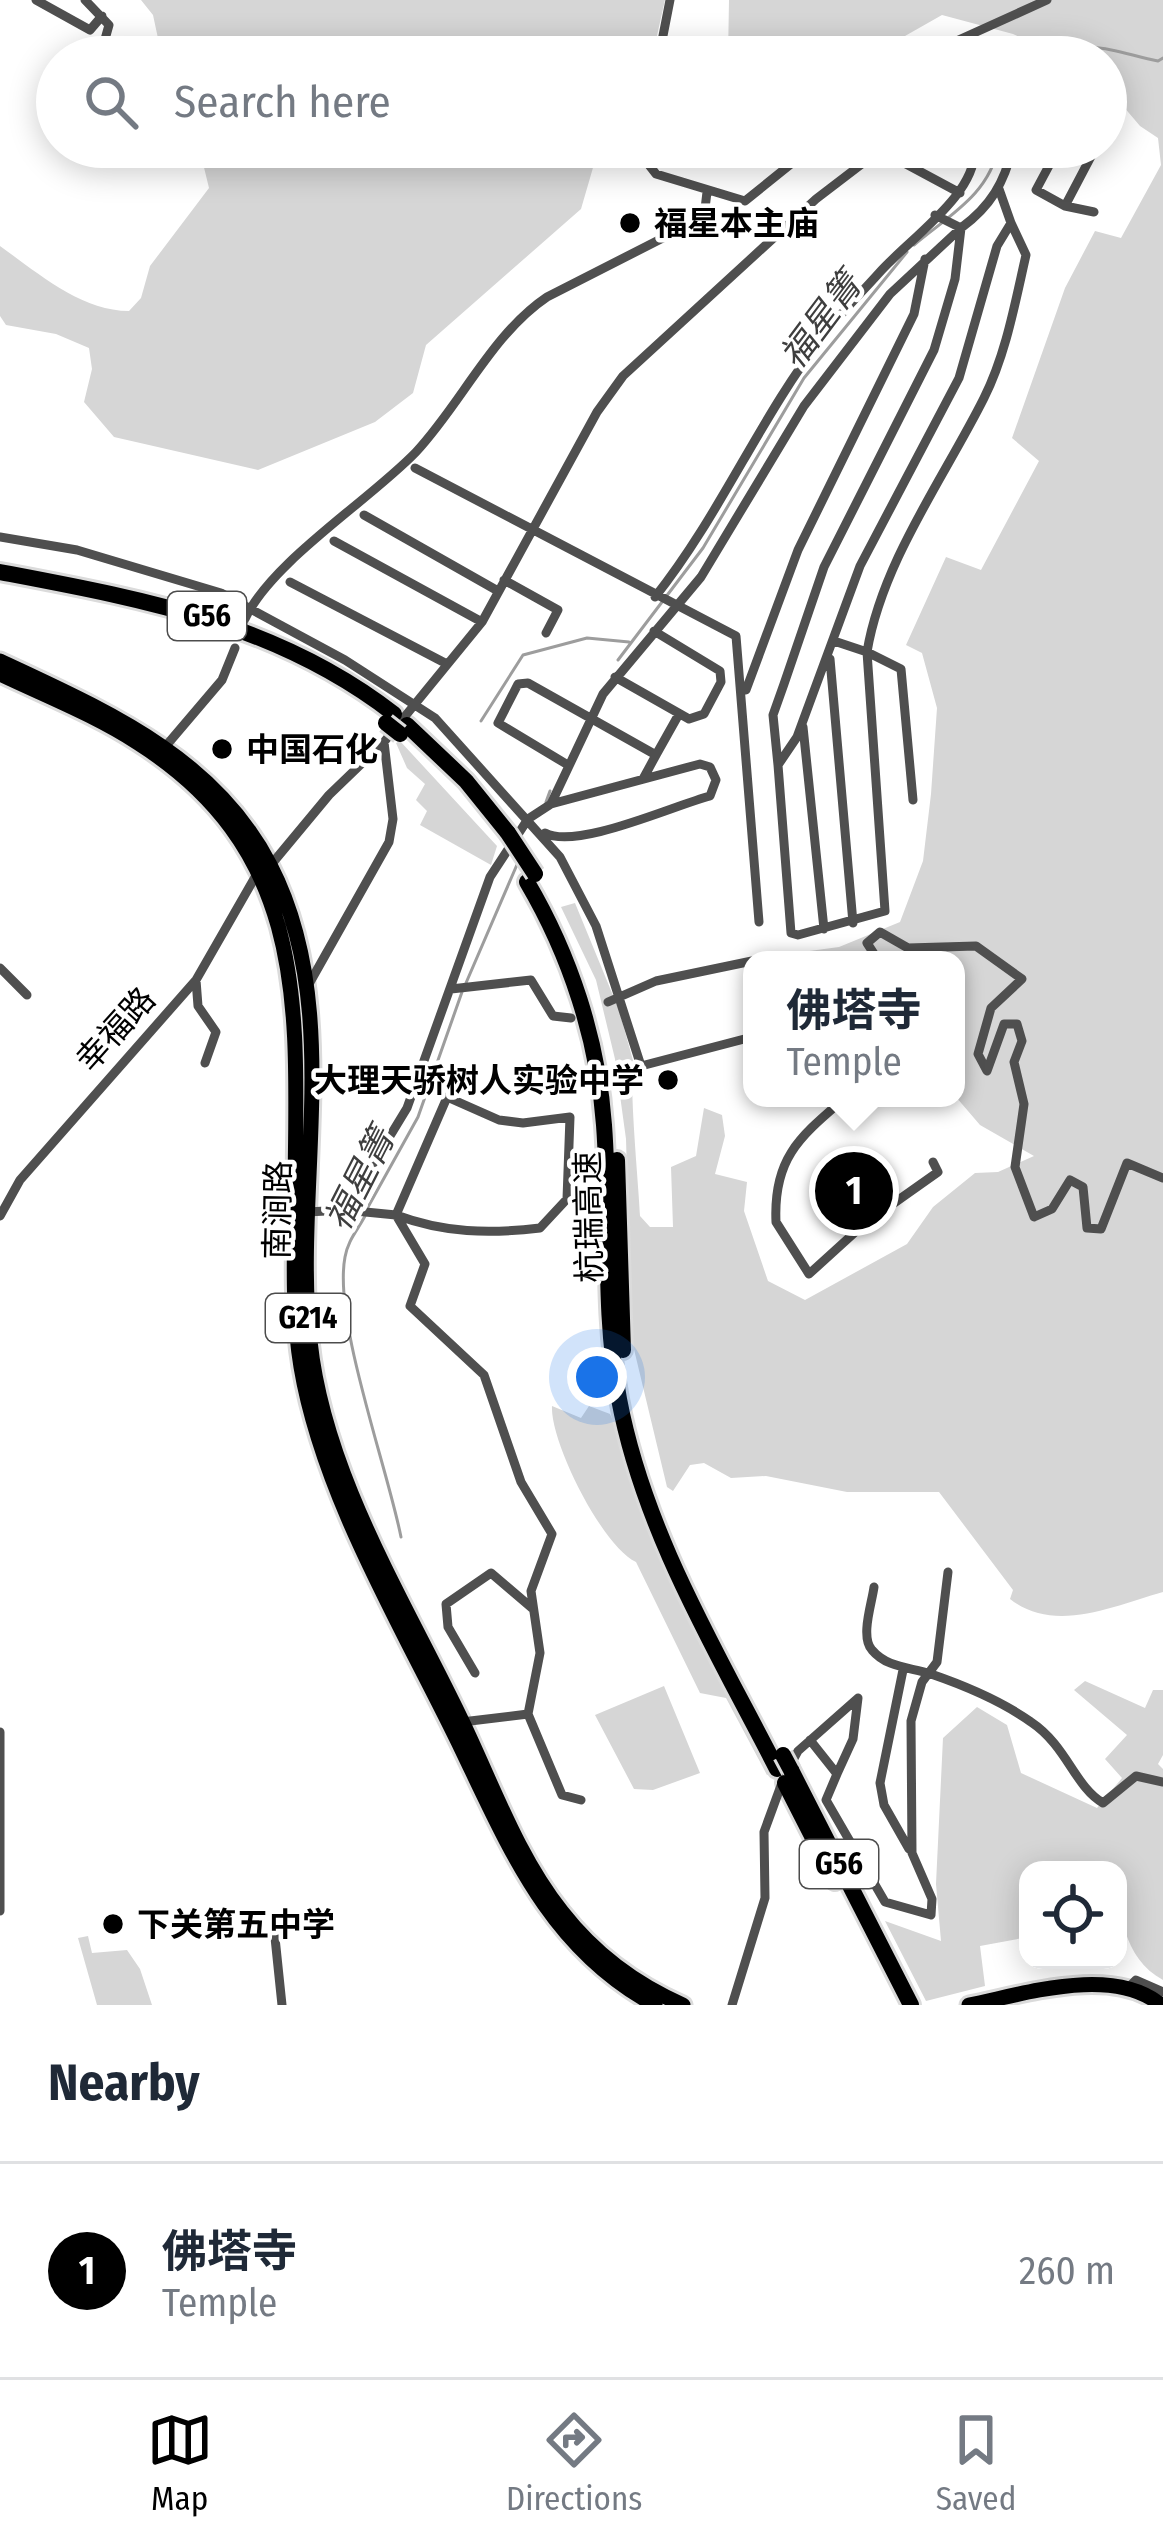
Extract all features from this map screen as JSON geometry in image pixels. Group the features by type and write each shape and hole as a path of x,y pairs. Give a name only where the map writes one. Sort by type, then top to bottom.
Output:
{"highway":[{"name":"杭瑞高速","path":"0,572 176,607 241,627 329,669 458,789 504,838 531,878 580,967 608,1066 616,1139 623,1346 646,1460 685,1562 784,1769 883,1962 911,2005"},
{"name":"杭瑞高速","path":"0,584 173,618 237,638 323,680 394,728"},
{"name":"南涧路","path":"0,661 112,714 165,747 237,814 294,926 306,991 301,1366 339,1492 531,1888 587,1957 655,2005"},
{"name":"南涧路","path":"0,674 106,724 161,759 227,822 265,868 295,1004 309,1334 324,1413 350,1488 531,1865 560,1911 621,1970 683,2005"},
{"name":"杭瑞高速","path":"883,1962 898,2005"},
{"path":"969,2005 1099,1985 1129,1987 1161,2005"}],"street":[{"path":"36,0 90,31 102,16"},
{"path":"85,0 109,25 106,36"},
{"path":"663,36 670,0"},
{"path":"967,36 1047,0"},
{"path":"652,168 707,192 745,201 786,168"},
{"name":"幸福路","path":"0,1216 20,1180 196,980 265,868 394,728 482,622 597,412 623,376 857,168"},
{"path":"917,168 960,193"},
{"path":"743,698 798,550 914,314 925,259 974,168"},
{"path":"946,220 955,279 934,350 824,567 773,715 790,933 853,923 885,911 867,652 888,584 987,392 1011,321 1026,255 999,189 1006,168"},
{"path":"1048,168 1036,190 1064,206 1094,212"},
{"path":"1064,206 1085,168"},
{"path":"666,601 836,340 946,220 999,189"},
{"path":"245,619 250,607 420,447 524,314 547,297 704,217 707,192"},
{"path":"778,765 803,722 860,566 959,378 985,304 998,246 1011,223"},
{"path":"551,804 590,718 615,677 654,631 701,539 804,406 836,340 925,259"},
{"path":"415,468 736,636 758,922"},
{"path":"364,515 558,610 546,633"},
{"path":"0,537 77,550 250,607 416,703 540,830 596,926 641,1066 743,1039"},
{"path":"334,541 482,622"},
{"path":"290,582 447,664"},
{"path":"615,677 693,720 702,717 722,674 654,631"},
{"path":"834,641 901,669 913,800"},
{"path":"165,747 222,680 235,648"},
{"path":"829,653 853,923"},
{"path":"568,765 503,730 499,714 514,687 524,682 656,755"},
{"path":"643,780 680,714"},
{"path":"803,722 824,929"},
{"path":"306,991 389,842 394,728"},
{"path":"345,1210 407,1108 455,988 490,878 529,820 551,804 706,764 716,788 710,796 640,820 562,840 540,830"},
{"path":"872,951 867,943 880,932 908,948 976,946 1022,979 991,1008 978,1054 987,1071 1004,1024 1017,1024 1022,1041 1015,1062 1024,1104 1016,1167 1034,1217 1052,1209 1070,1180 1083,1187 1088,1228 1101,1228 1127,1163 1163,1178"},
{"path":"608,1002 656,981 743,964"},
{"path":"0,968 27,995"},
{"path":"196,980 198,1006 216,1032 205,1064"},
{"path":"455,988 531,980 553,1016 572,1018"},
{"path":"396,1215 458,1072"},
{"path":"301,1212 396,1215 464,1233 540,1228 567,1199 570,1117 523,1123 499,1120 447,1097"},
{"path":"834,1107 803,1131 785,1162 776,1222 809,1274 863,1225 938,1172 933,1162"},
{"path":"396,1215 423,1256 410,1306 484,1375 521,1482 552,1534 534,1577 532,1608 540,1653 527,1714 562,1795 581,1800"},
{"path":"912,1853 910,1721 927,1672 938,1661 948,1572"},
{"path":"475,1673 448,1627 446,1604 491,1574 532,1608"},
{"path":"874,1587 867,1641 872,1652 903,1670 927,1672 1031,1722 1069,1755 1085,1790 1103,1803 1136,1776 1163,1781"},
{"path":"732,2005 753,1951 765,1898 764,1832 772,1801 798,1750 858,1698 853,1739 826,1800 884,1902 931,1915 932,1899 884,1805 880,1783 903,1670"},
{"path":"462,1722 527,1714"},
{"path":"0,1732 0,1911"},
{"path":"810,1740 837,1774"},
{"path":"274,1928 282,2005"},
{"path":"1129,1987 1136,1980 1163,1992"}],"shaded area":[{"path":"141,0 665,0 657,36 158,36 153,15"},
{"path":"729,0 1163,0 1163,1592 1105,1610 1046,1615 1010,1599 1013,1590 939,1492 847,1492 766,1476 731,1478 704,1463 690,1465 673,1491 667,1487 632,1341 626,1139 615,1059 596,980 561,907 575,903 619,1010 634,1064 640,1216 650,1227 673,1227 671,1167 696,1156 704,1108 722,1115 725,1136 715,1174 747,1182 744,1211 768,1281 805,1300 907,1244 933,1207 975,1173 998,1172 1034,1156 980,1125 965,1107 965,951 809,951 839,947 900,922 923,861 937,708 922,653 906,645 946,557 981,570 1039,461 1012,438 1065,288 1095,231 1121,238 1161,165 1158,138 1127,111 1127,36 1017,36 942,15 905,36 728,36"},
{"path":"204,168 593,168 581,209 426,345 413,393 375,422 258,470 114,437 84,402 92,369 89,348 56,334 6,325 0,316 0,246 77,298 129,311 141,298 150,266 209,188"},
{"path":"400,741 497,846 491,865 420,825 427,811 416,800 425,784 407,768 396,743"},
{"path":"552,1406 581,1418 589,1406 610,1414 773,1772 767,1775 726,1698 700,1693 636,1562 608,1536 580,1492 560,1443"},
{"path":"1085,1681 1145,1708 1153,1690 1163,1690 1163,1755 1158,1764 1163,1769 1163,1980 1139,1959 1127,1935 1127,1861 1019,1861 1019,1939 980,1946 985,1986 926,2001 885,1921 941,1941 936,1884 943,1738 977,1707 1007,1725 1021,1773 1097,1808 1122,1778 1105,1759 1127,1735 1074,1690"},
{"path":"664,1686 700,1773 653,1790 634,1789 595,1715"},
{"path":"88,1936 92,1953 127,1950 140,1969 152,2005 97,2005 78,1938"}],"waterway":[{"name":"福星箐","path":"1127,54 1163,58"},
{"name":"福星箐","path":"914,245 977,191 991,168"},
{"name":"福星箐","path":"618,660 703,548 804,378 907,252"},
{"path":"481,721 523,655 587,638 629,642"},
{"name":"福星箐","path":"546,802 550,791"},
{"name":"福星箐","path":"466,983 519,860"},
{"name":"福星箐","path":"368,1207 418,1117 462,992"},
{"name":"福星箐","path":"365,1216 345,1257 343,1284 354,1355 401,1537"}],"place":[{"name":"福星本主庙","path":"630,223"},
{"name":"中国石化","path":"222,749"},
{"name":"大理天骄树人实验中学","path":"668,1080"},
{"name":"佛塔寺","path":"854,1191"},
{"name":"下关第五中学","path":"113,1924"}]}
